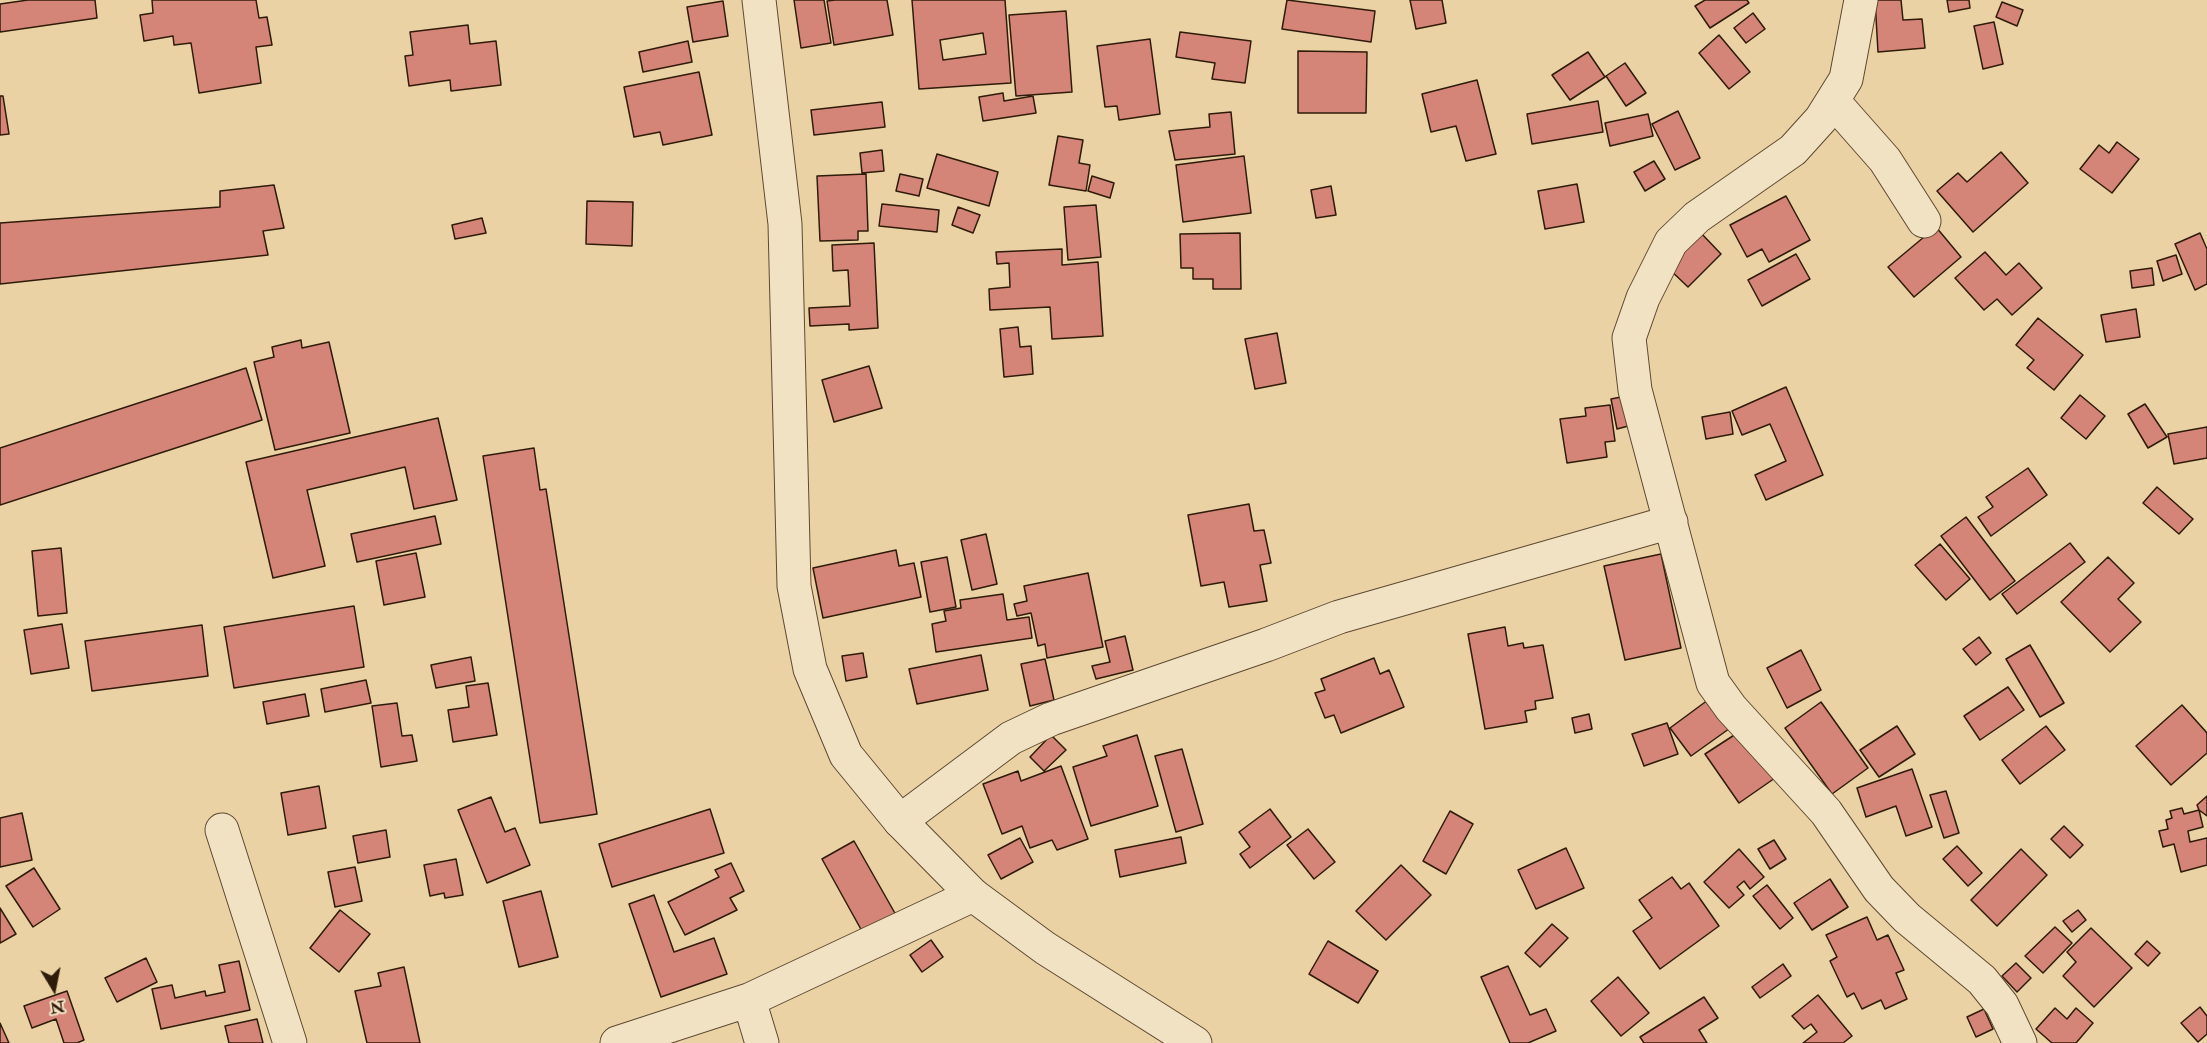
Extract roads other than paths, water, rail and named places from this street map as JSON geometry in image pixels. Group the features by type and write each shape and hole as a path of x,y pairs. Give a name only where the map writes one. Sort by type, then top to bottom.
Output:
{"street":[{"path":"759,0 785,224 794,586 810,669 846,755 900,821 973,895 1045,948 1195,1043"},
{"path":"1861,0 1846,79 1821,120 1793,150 1697,218 1671,242 1643,298 1629,338 1635,390 1713,683 1731,708 1826,812 1879,889 1907,918 1982,980 2002,1005 2020,1043"},
{"path":"1833,101 1885,160 1924,221"},
{"path":"900,821 1011,738 1051,719 1266,645 1339,617 1671,522"},
{"path":"222,830 291,1043"},
{"path":"617,1043 748,1000 973,895"},
{"path":"748,1000 762,1043"}]}
